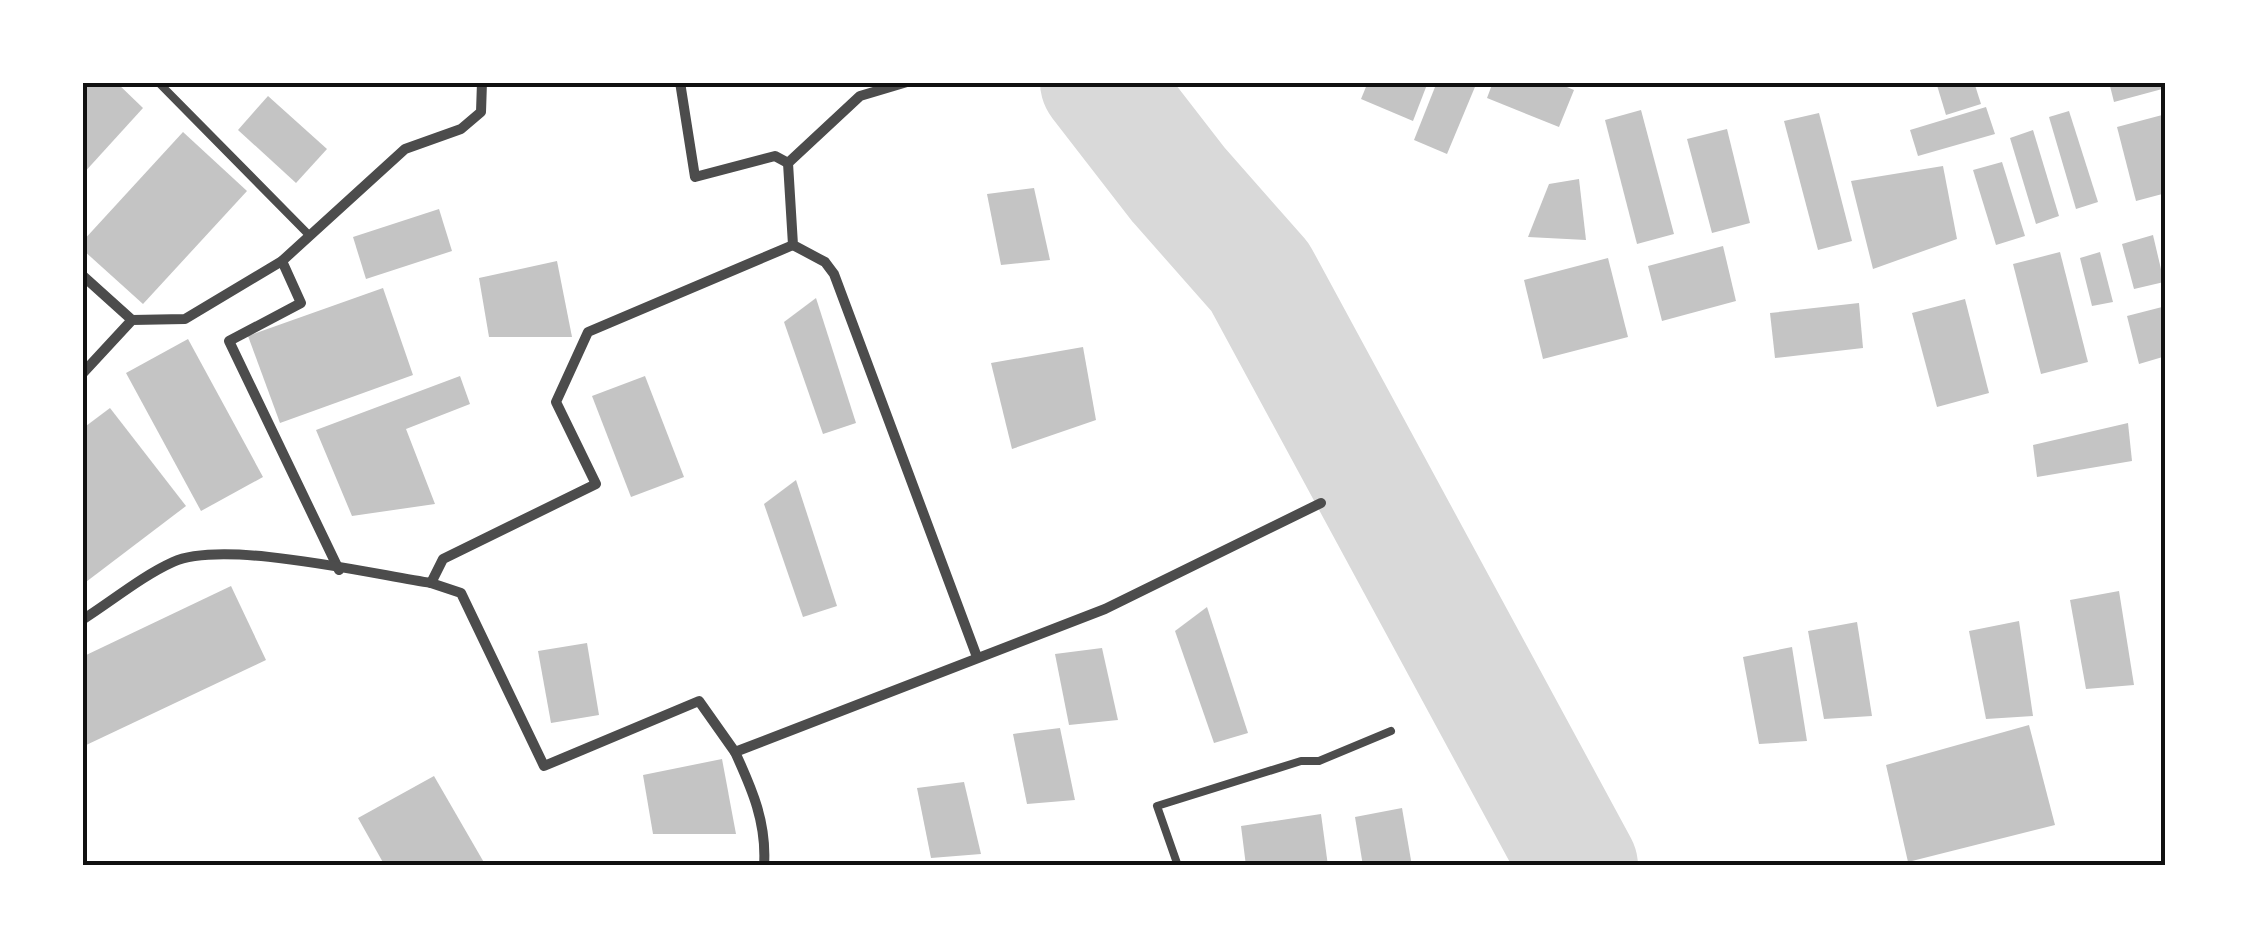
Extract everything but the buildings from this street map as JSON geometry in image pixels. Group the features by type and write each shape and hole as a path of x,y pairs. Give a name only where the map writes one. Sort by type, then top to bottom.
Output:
{"street":[{"path":"82,275 132,320 185,319 282,262 406,148 462,129 480,112 482,82"},
{"path":"680,82 695,177 775,156 788,163"},
{"path":"788,163 860,96 907,82"},
{"path":"788,163 793,245"},
{"path":"431,583 442,558 596,484 556,402 588,332 793,245"},
{"path":"793,245 824,262 834,274 977,657"},
{"path":"282,262 301,303 229,341 339,570"},
{"path":"82,374 132,320"},
{"path":"735,752 1104,609 1321,503"},
{"path":"82,620 174,562 192,557 236,554 431,583 461,594 544,766 699,701 735,752 755,796 766,839 764,866"}],"lane":[{"path":"158,82 309,236"},
{"path":"1178,866 1157,806 1301,760 1319,762 1391,731"}],"waterway":[{"path":"1099,82 1178,184 1260,277 1579,866"}]}
